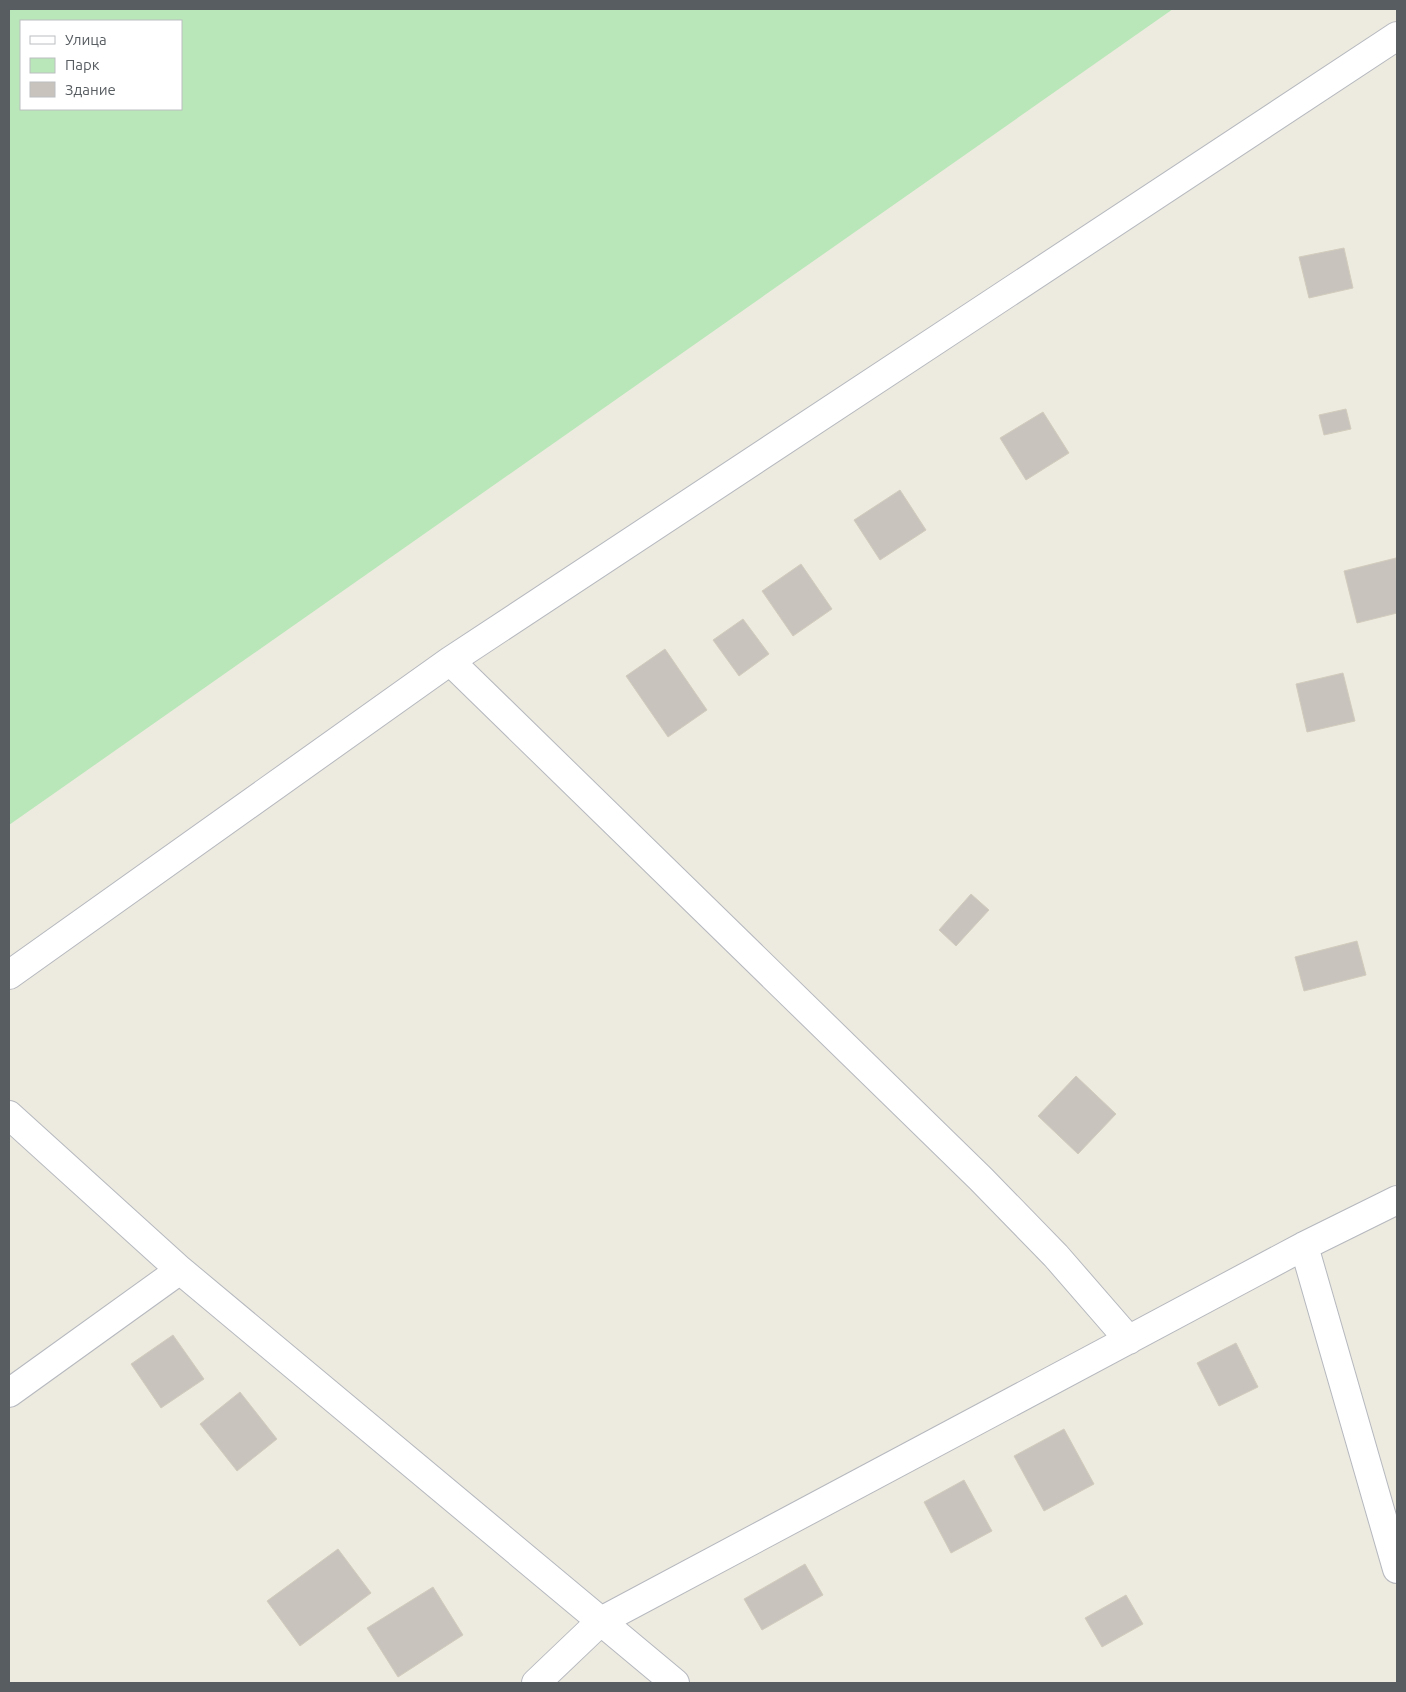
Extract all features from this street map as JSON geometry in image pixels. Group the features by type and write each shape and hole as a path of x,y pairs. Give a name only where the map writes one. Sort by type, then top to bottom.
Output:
{"lane":[{"path":"9,975 450,661 1397,36"},
{"path":"450,661 981,1179 1056,1256 1129,1340"},
{"path":"9,1115 180,1270 675,1683"},
{"path":"536,1683 601,1622 1304,1246 1397,1200"},
{"path":"1304,1246 1397,1568"},
{"path":"9,1392 180,1270"}],"green space":[{"path":"9,9 1173,9 9,825"}],"building":[{"path":"1344,248 1353,288 1309,298 1299,257"},
{"path":"1346,409 1351,429 1324,435 1319,415"},
{"path":"1043,412 1069,453 1026,480 1000,438"},
{"path":"900,490 926,530 880,560 854,520"},
{"path":"1396,558 1397,613 1357,623 1344,571"},
{"path":"801,564 832,609 793,636 762,591"},
{"path":"743,619 769,654 739,676 713,640"},
{"path":"665,649 707,710 668,737 626,676"},
{"path":"1343,673 1355,721 1307,732 1296,684"},
{"path":"971,894 989,910 956,946 939,930"},
{"path":"1357,941 1366,975 1304,991 1295,957"},
{"path":"1076,1076 1116,1114 1078,1154 1038,1116"},
{"path":"173,1335 204,1379 161,1408 131,1364"},
{"path":"1236,1343 1258,1387 1219,1406 1197,1363"},
{"path":"240,1392 277,1439 237,1471 200,1424"},
{"path":"1064,1429 1094,1484 1044,1511 1014,1456"},
{"path":"964,1480 992,1531 951,1553 924,1502"},
{"path":"338,1549 371,1593 300,1646 267,1601"},
{"path":"805,1564 823,1595 762,1630 744,1599"},
{"path":"433,1587 463,1635 398,1677 367,1628"},
{"path":"1126,1595 1143,1624 1102,1647 1085,1618"}]}
